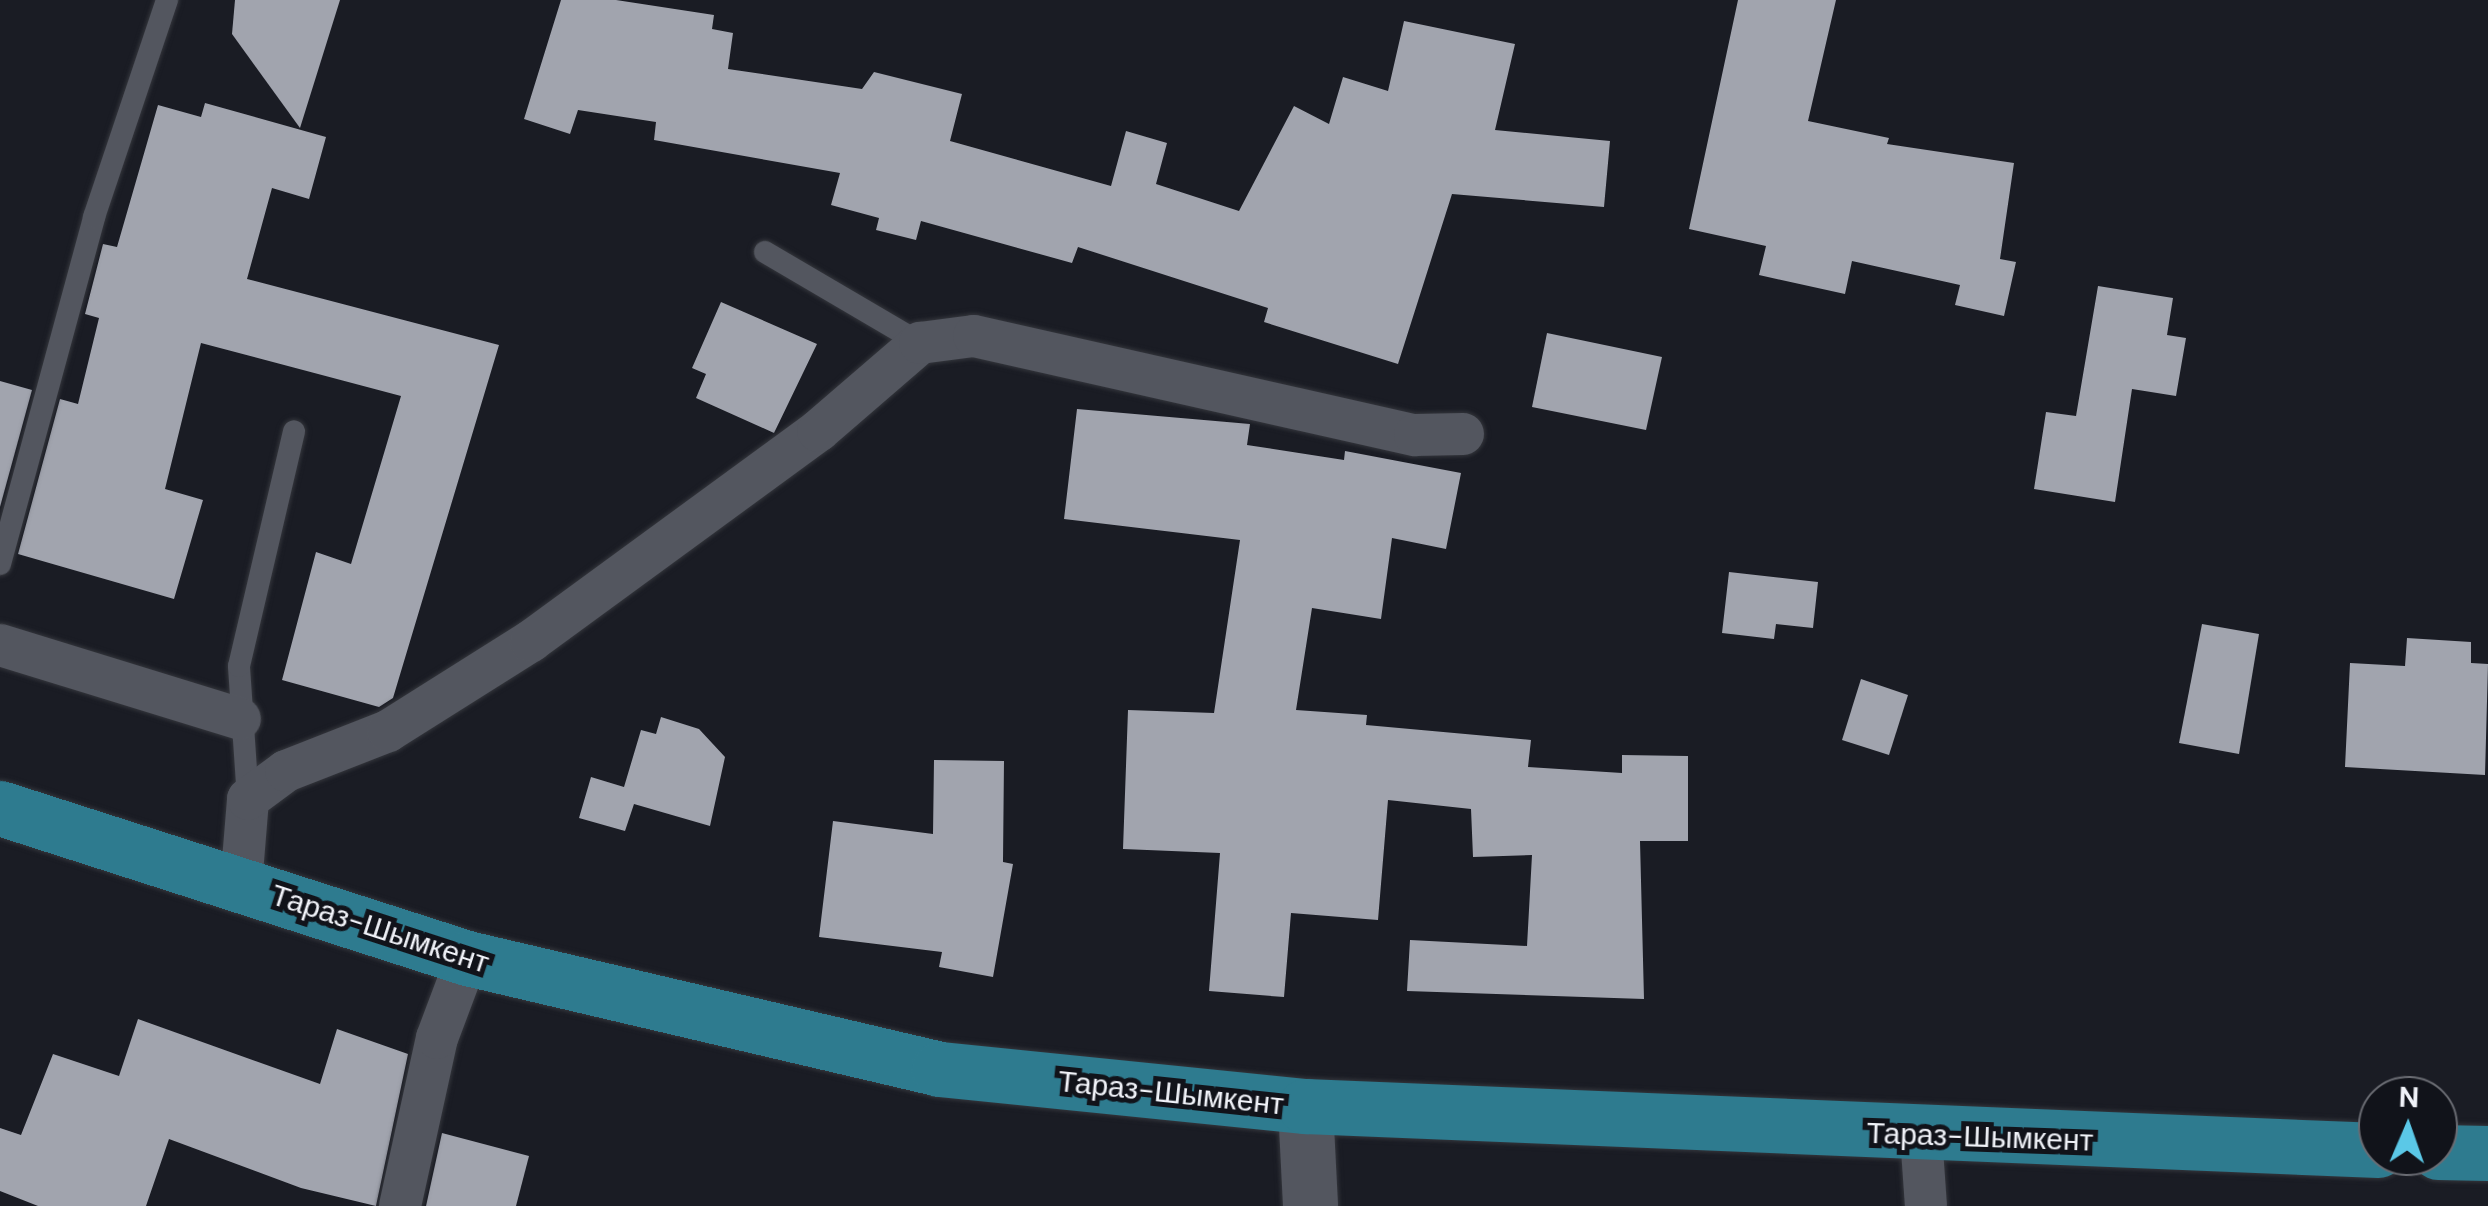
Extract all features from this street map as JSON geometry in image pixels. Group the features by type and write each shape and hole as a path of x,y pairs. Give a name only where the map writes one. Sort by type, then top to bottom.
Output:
{"main road":[{"name":"Тараз-Шымкент","path":"0,808 467,958 939,1069 1304,1106 1920,1135 2358,1149"},
{"path":"2458,1152 2488,1153"}],"street":[{"path":"241,884 248,799 286,771 388,731 531,642 818,431 920,343 974,336 1414,435 1463,434"},
{"path":"0,645 240,719"},
{"path":"400,1206 436,1038 467,958"},
{"path":"1304,1106 1310,1206"},
{"path":"1920,1135 1926,1206"}],"lane":[{"path":"0,564 94,217 167,0"},
{"path":"765,252 920,343"},
{"path":"248,799 239,666 251,592 294,431"}],"building":[{"path":"235,0 340,0 300,128 232,34"},
{"path":"561,0 616,0 714,15 712,29 733,33 728,69 862,89 874,72 962,94 950,141 1111,186 1126,131 1167,143 1156,184 1239,211 1294,106 1329,124 1343,77 1388,91 1404,21 1515,44 1495,130 1610,141 1604,207 1452,194 1398,364 1264,322 1268,308 1078,247 1072,263 921,221 916,240 876,230 879,218 831,205 840,173 654,140 656,122 578,110 570,134 524,119"},
{"path":"1738,0 1836,0 1808,121 1889,138 1887,144 2014,163 2000,259 2016,262 2004,316 1955,305 1960,285 1852,261 1845,294 1759,275 1766,246 1689,229"},
{"path":"205,103 326,137 309,199 272,188 247,279 499,345 393,698 379,707 282,680 316,552 351,564 401,396 201,343 165,489 203,500 174,599 18,554 60,399 78,404 99,318 85,314 103,244 117,247 158,105 201,117"},
{"path":"2098,286 2173,298 2167,335 2186,338 2176,396 2132,389 2115,502 2034,489 2046,412 2076,416"},
{"path":"721,302 817,344 774,433 696,398 706,374 692,368"},
{"path":"1547,333 1662,357 1646,430 1532,407"},
{"path":"0,381 32,390 0,507"},
{"path":"1077,409 1250,424 1247,445 1344,460 1345,451 1461,473 1446,549 1392,538 1381,619 1312,608 1296,710 1367,715 1366,725 1531,740 1528,767 1622,773 1622,755 1688,756 1688,841 1640,841 1644,999 1407,991 1410,940 1527,946 1532,855 1473,857 1471,809 1388,800 1378,920 1291,913 1284,997 1209,991 1220,853 1123,849 1128,710 1214,713 1240,540 1064,519"},
{"path":"1729,572 1818,582 1813,628 1776,624 1774,639 1722,633"},
{"path":"2202,624 2259,634 2239,754 2179,743"},
{"path":"2407,638 2471,642 2471,663 2488,664 2485,775 2345,767 2350,663 2405,666"},
{"path":"1861,679 1908,695 1889,755 1842,740"},
{"path":"661,717 699,729 725,757 710,826 634,804 625,831 579,818 591,777 624,787 641,730 656,734"},
{"path":"934,760 1004,761 1003,862 1013,864 993,977 939,967 942,952 819,937 833,821 933,834"},
{"path":"138,1019 320,1084 337,1029 408,1054 376,1206 301,1188 169,1139 146,1206 38,1206 0,1191 0,1128 21,1135 53,1054 119,1076"},
{"path":"442,1133 529,1156 516,1206 426,1206"}]}
